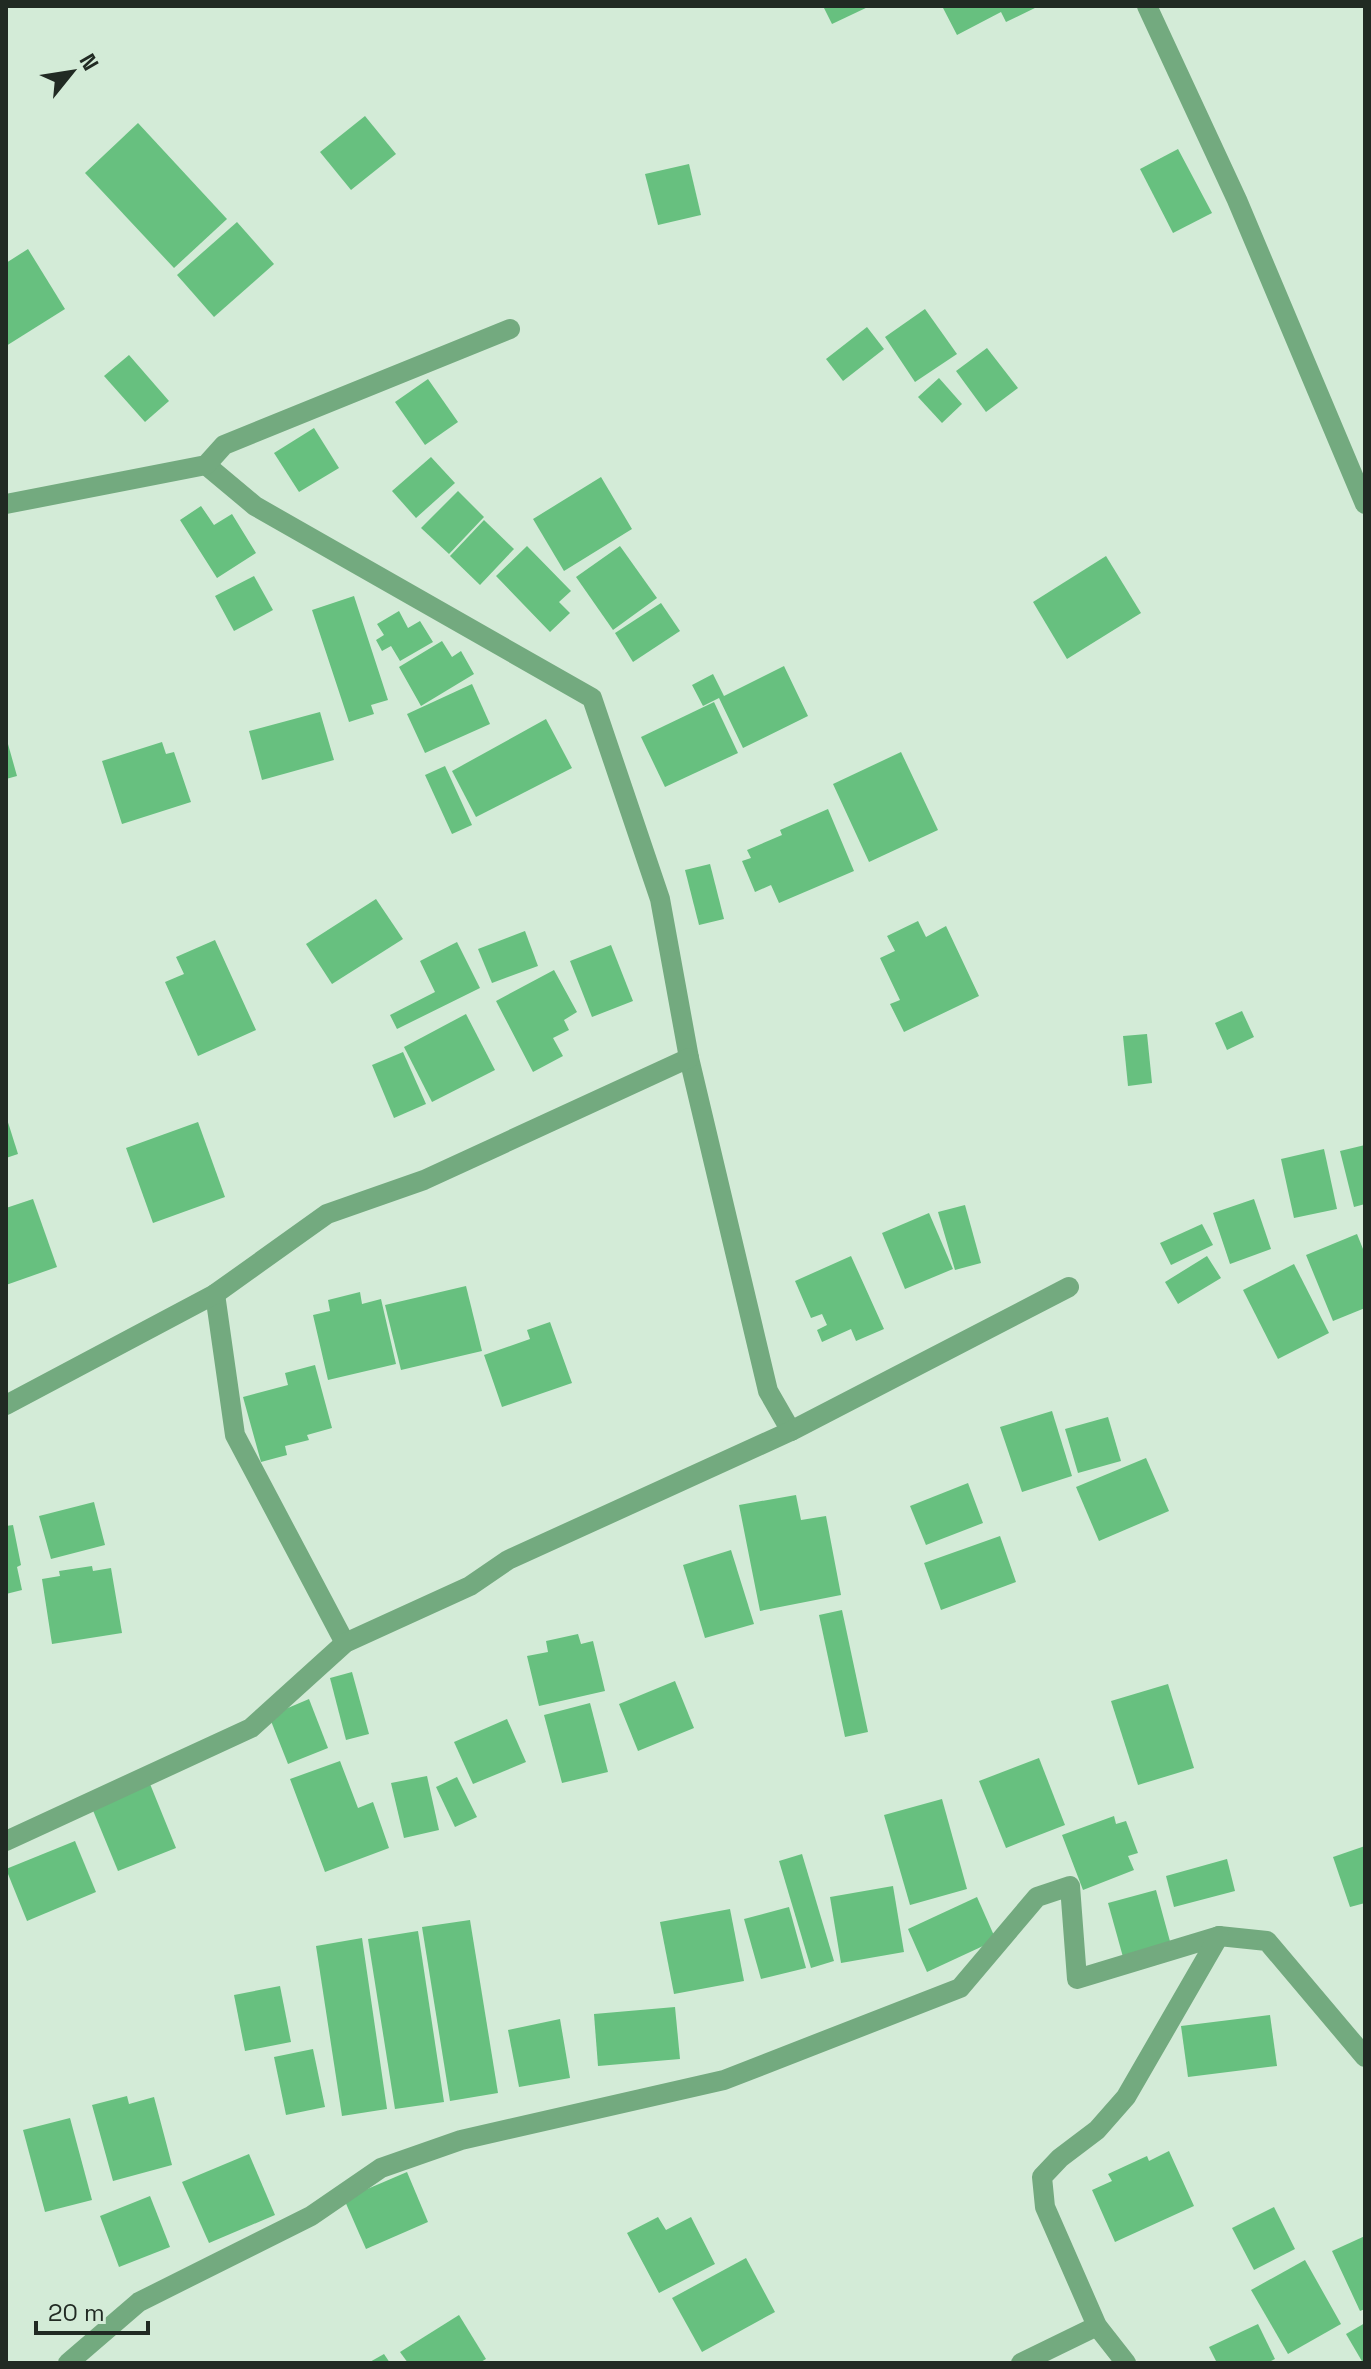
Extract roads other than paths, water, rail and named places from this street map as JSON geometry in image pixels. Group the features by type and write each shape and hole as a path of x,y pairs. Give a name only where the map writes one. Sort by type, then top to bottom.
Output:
{"street":[{"path":"1147,6 1237,200 1365,504"},
{"path":"6,504 206,465 224,445 510,329"},
{"path":"206,465 255,506 592,698 660,899 689,1058 768,1391 791,1431"},
{"path":"6,1405 215,1294 327,1214 424,1180 689,1058"},
{"path":"6,1841 251,1728 345,1643 470,1586 508,1560 791,1431 1069,1287"},
{"path":"215,1294 235,1435 345,1643"},
{"path":"68,2363 139,2302 311,2216 381,2168 461,2140 724,2080 960,1988 1037,1897 1070,1886 1077,1979 1219,1936 1267,1941 1365,2057"},
{"path":"1126,2363 1097,2326 1045,2207 1042,2177 1060,2158 1097,2130 1126,2097 1219,1936"},
{"path":"1021,2363 1097,2326"}]}
